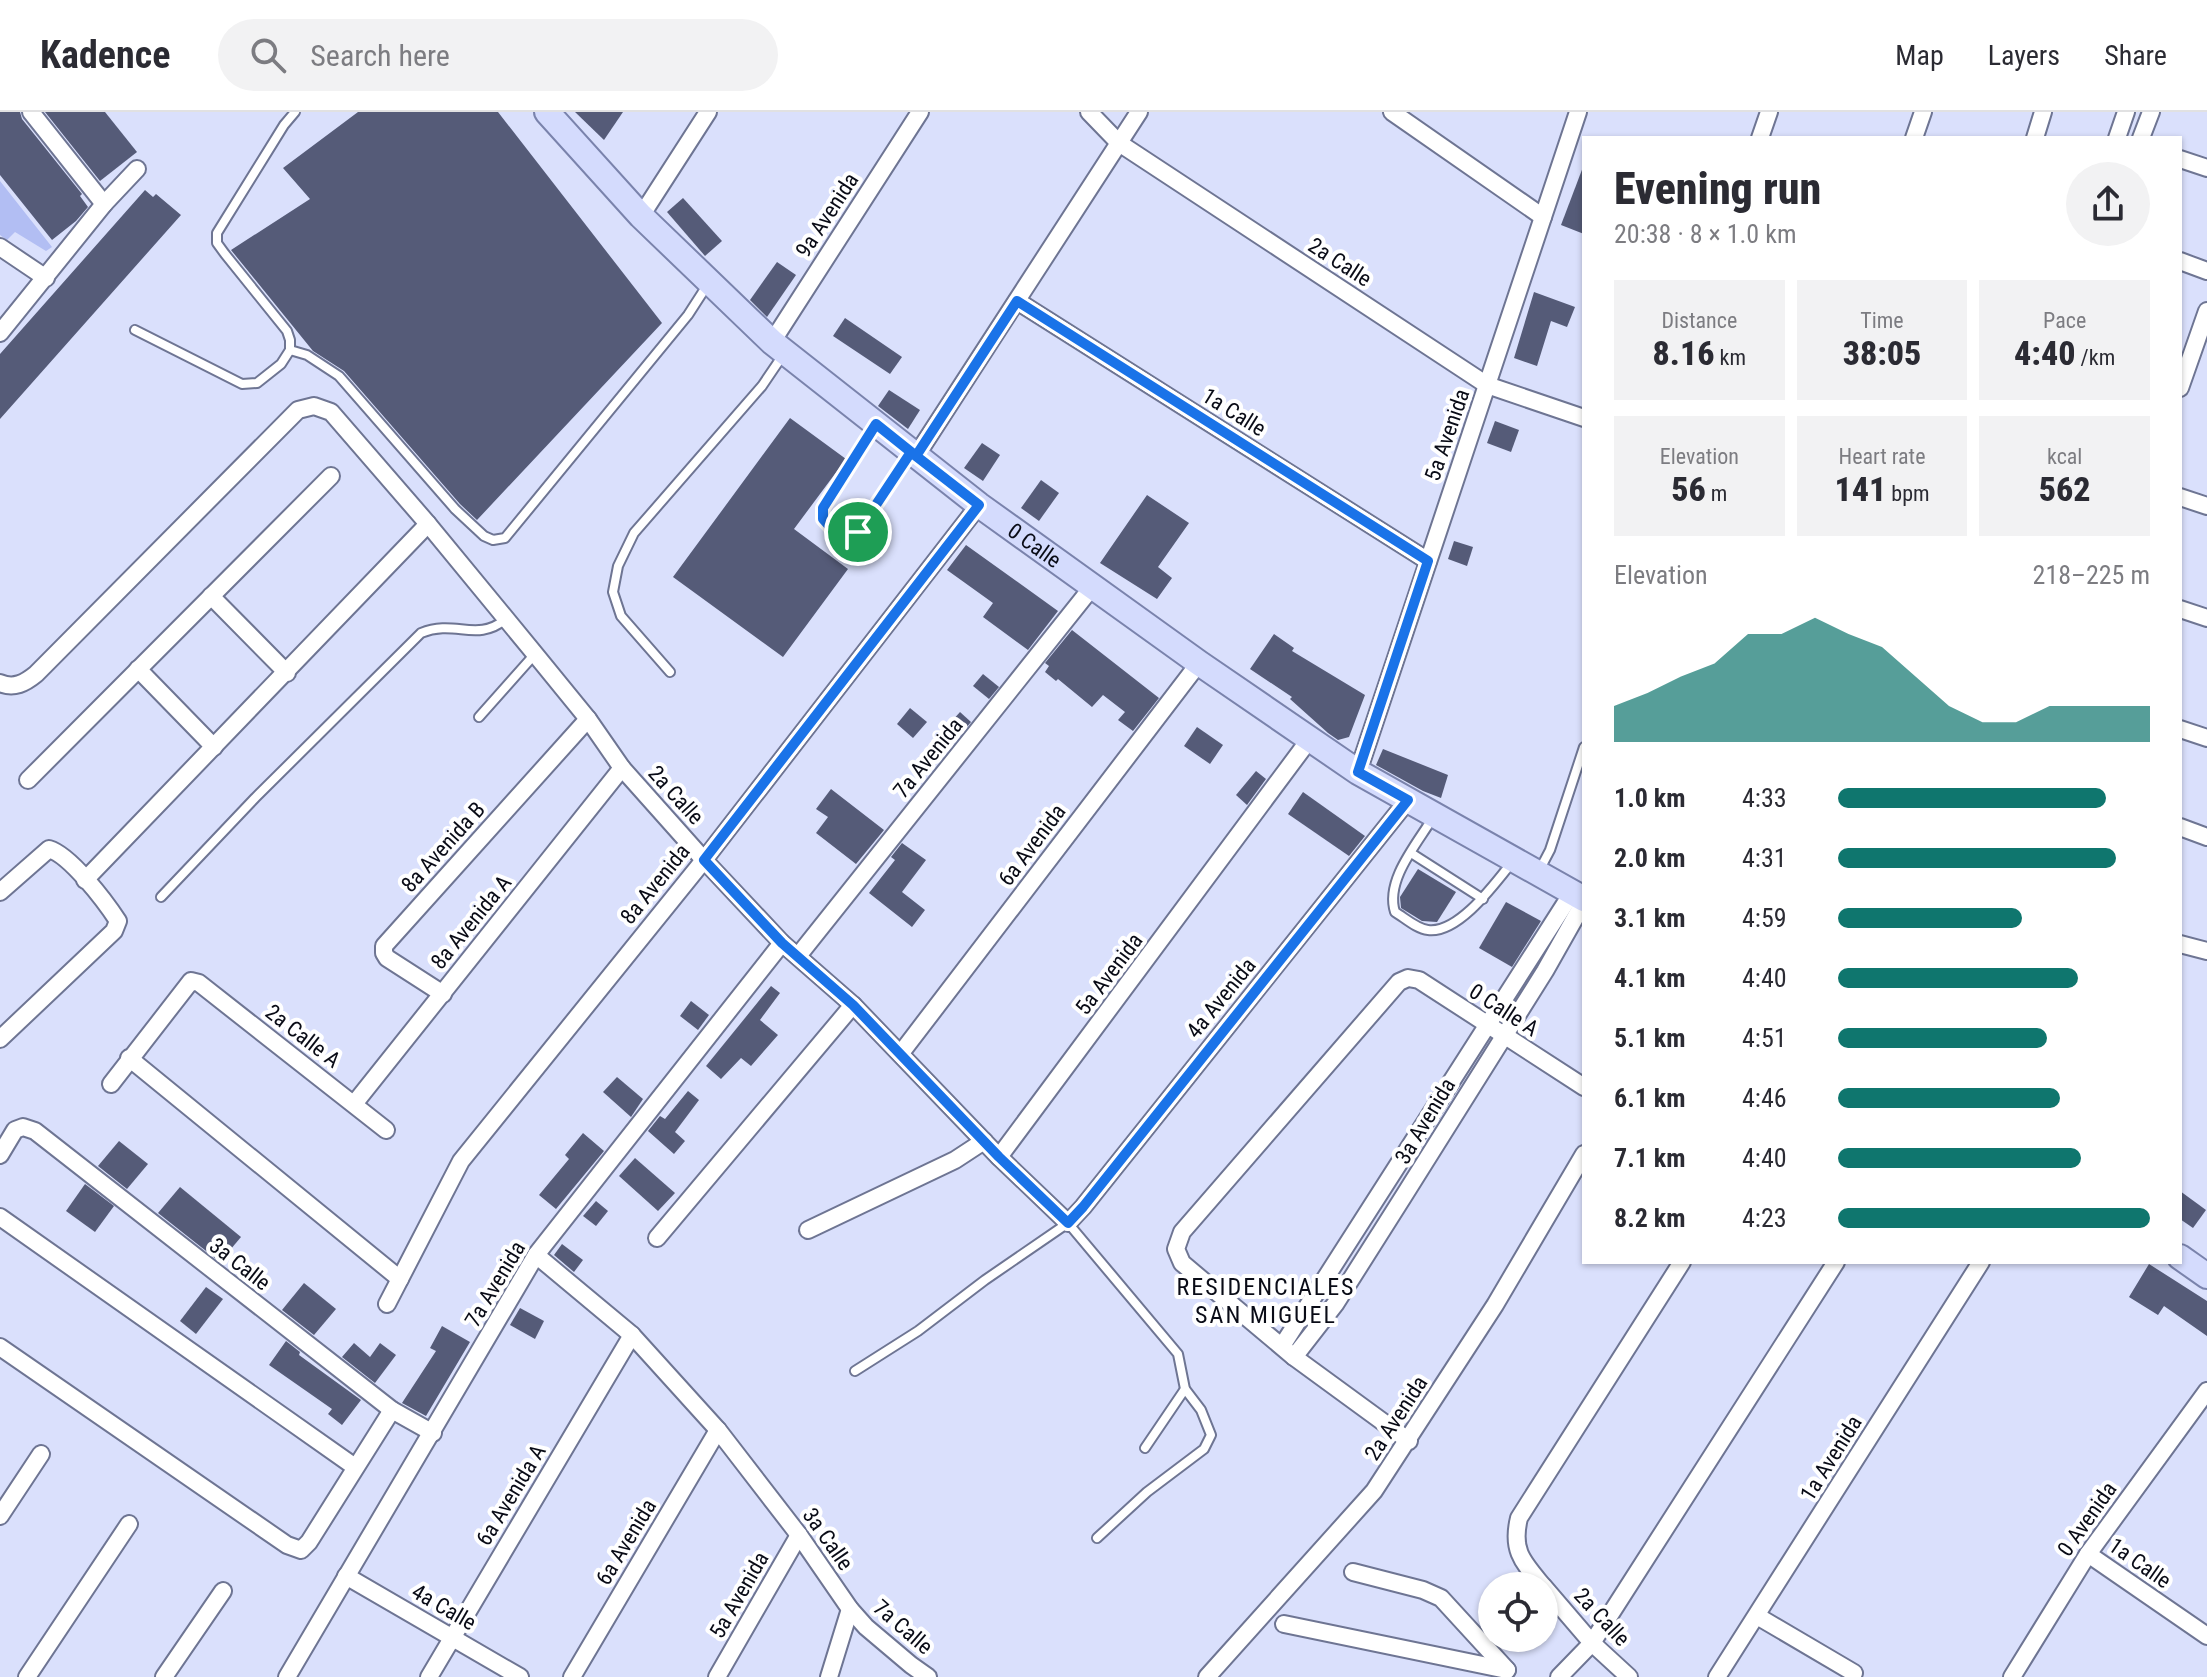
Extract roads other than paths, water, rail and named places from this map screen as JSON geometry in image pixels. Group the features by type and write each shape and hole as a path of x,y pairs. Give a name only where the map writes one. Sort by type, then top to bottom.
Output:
{"main road":[{"name":"0 Calle","path":"547,112 641,216 779,347 979,505 1309,740 1358,772 1580,898"},
{"path":"2182,1258 2207,1276"}],"street":[{"path":"31,112 104,204"},
{"path":"641,216 708,112"},
{"name":"9a Avenida","path":"779,347 920,112"},
{"name":"2a Calle","path":"1089,112 1119,143 1487,385 1582,417"},
{"path":"914,454 1139,112"},
{"path":"1392,112 1543,217"},
{"name":"5a Avenida","path":"1358,772 1578,112"},
{"path":"1761,136 1769,112"},
{"path":"1915,136 1923,112"},
{"path":"2036,136 2043,112"},
{"path":"2118,136 2126,112"},
{"path":"2142,136 2151,112"},
{"path":"2182,160 2207,168"},
{"path":"0,333 104,204 137,169"},
{"path":"0,247 46,278"},
{"path":"2182,262 2207,271"},
{"name":"1a Calle","path":"1017,301 1428,561"},
{"path":"2182,382 2207,311"},
{"name":"2a Calle","path":"0,683 8,686 24,684 36,674 298,410 314,406 331,412 535,654 588,719 622,768 704,860 782,943 853,1005 999,1157 1068,1223"},
{"path":"28,780 331,476"},
{"path":"2182,498 2207,506"},
{"name":"8a Avenida","path":"387,1304 461,1161 704,860 979,505"},
{"path":"85,880 428,524"},
{"name":"7a Avenida","path":"798,956 1093,586"},
{"path":"211,596 287,673"},
{"path":"2182,610 2207,618"},
{"name":"6a Avenida","path":"901,1053 1199,663"},
{"path":"138,669 214,747"},
{"name":"8a Avenida B","path":"443,994 387,958 384,946 588,719"},
{"path":"2182,730 2207,738"},
{"name":"5a Avenida","path":"999,1157 1309,740"},
{"name":"8a Avenida A","path":"354,1104 622,768"},
{"name":"4a Avenida","path":"1068,1223 1408,800"},
{"path":"2182,828 2207,837"},
{"path":"0,892 49,849 57,851 85,880 118,921 114,931 0,1039"},
{"name":"3a Avenida","path":"1288,1352 1387,1183 1488,1025 1580,898"},
{"name":"3a Avenida","path":"1288,1352 1336,1303 1504,1036 1580,898"},
{"name":"7a Avenida","path":"287,1677 536,1255 782,943"},
{"path":"2182,945 2207,951"},
{"name":"0 Calle A","path":"1288,1352 1182,1263 1176,1249 1182,1232 1399,982 1408,978 1419,980 1582,1086"},
{"name":"2a Calle A","path":"129,1058 191,981 199,983 386,1130"},
{"path":"657,1238 853,1005"},
{"path":"111,1084 129,1058 400,1279"},
{"name":"3a Calle","path":"0,1155 15,1130 23,1127 35,1131 392,1410 433,1433"},
{"path":"808,1230 955,1160 984,1141"},
{"name":"2a Avenida","path":"1207,1677 1374,1491 1495,1305 1582,1157"},
{"path":"1387,1183 1405,1194"},
{"path":"0,1217 355,1467"},
{"name":"3a Calle","path":"536,1255 632,1335 718,1430 799,1535 850,1609"},
{"name":"2a Calle","path":"1532,1572 1521,1560 1516,1539 1519,1518 1681,1264"},
{"path":"1559,1677 1592,1643 1835,1264"},
{"name":"1a Avenida","path":"1717,1677 1980,1264"},
{"name":"6a Avenida A","path":"429,1677 632,1335"},
{"path":"0,1347 287,1545 301,1550 392,1410"},
{"path":"1288,1352 1409,1441"},
{"name":"0 Avenida","path":"2012,1677 2088,1554 2207,1391"},
{"name":"6a Avenida","path":"572,1677 718,1430"},
{"path":"0,1516 41,1454"},
{"path":"27,1677 129,1524"},
{"name":"5a Avenida","path":"717,1677 799,1535"},
{"name":"1a Calle","path":"2088,1554 2207,1636"},
{"path":"1353,1572 1423,1590 1441,1598 1510,1674"},
{"name":"4a Calle","path":"346,1576 520,1677"},
{"path":"164,1677 223,1591"},
{"name":"2a Calle","path":"1558,1603 1592,1643 1629,1677"},
{"path":"829,1677 850,1609"},
{"name":"7a Calle","path":"850,1609 909,1671 928,1677"},
{"path":"1757,1616 1854,1673"},
{"path":"1284,1624 1510,1674"}],"lane":[{"path":"135,330 242,384 257,383 281,364 290,350 287,331 217,243 217,233 295,112"},
{"path":"290,350 307,355 339,376 455,509 484,536 493,540 505,538 688,315 709,283"},
{"path":"670,672 621,616 613,592 618,566 634,533 762,386 779,347"},
{"path":"876,424 823,508 823,519 832,529 846,536 858,532 914,454"},
{"path":"161,897 255,798 421,633 437,626 487,631 506,619"},
{"path":"479,717 535,654"},
{"path":"1538,872 1550,850 1582,753"},
{"path":"1434,814 1411,853 1392,903 1395,912 1425,930 1435,930 1465,915 1483,899 1514,860"},
{"path":"1411,853 1483,899"},
{"path":"855,1371 918,1331 1068,1223 1178,1354 1185,1389 1201,1410 1211,1435 1204,1449 1147,1492 1097,1538"},
{"path":"1145,1448 1185,1389"}],"district":[{"name":"RESIDENCIALES SAN MIGUEL","path":"1266,1301"}]}
